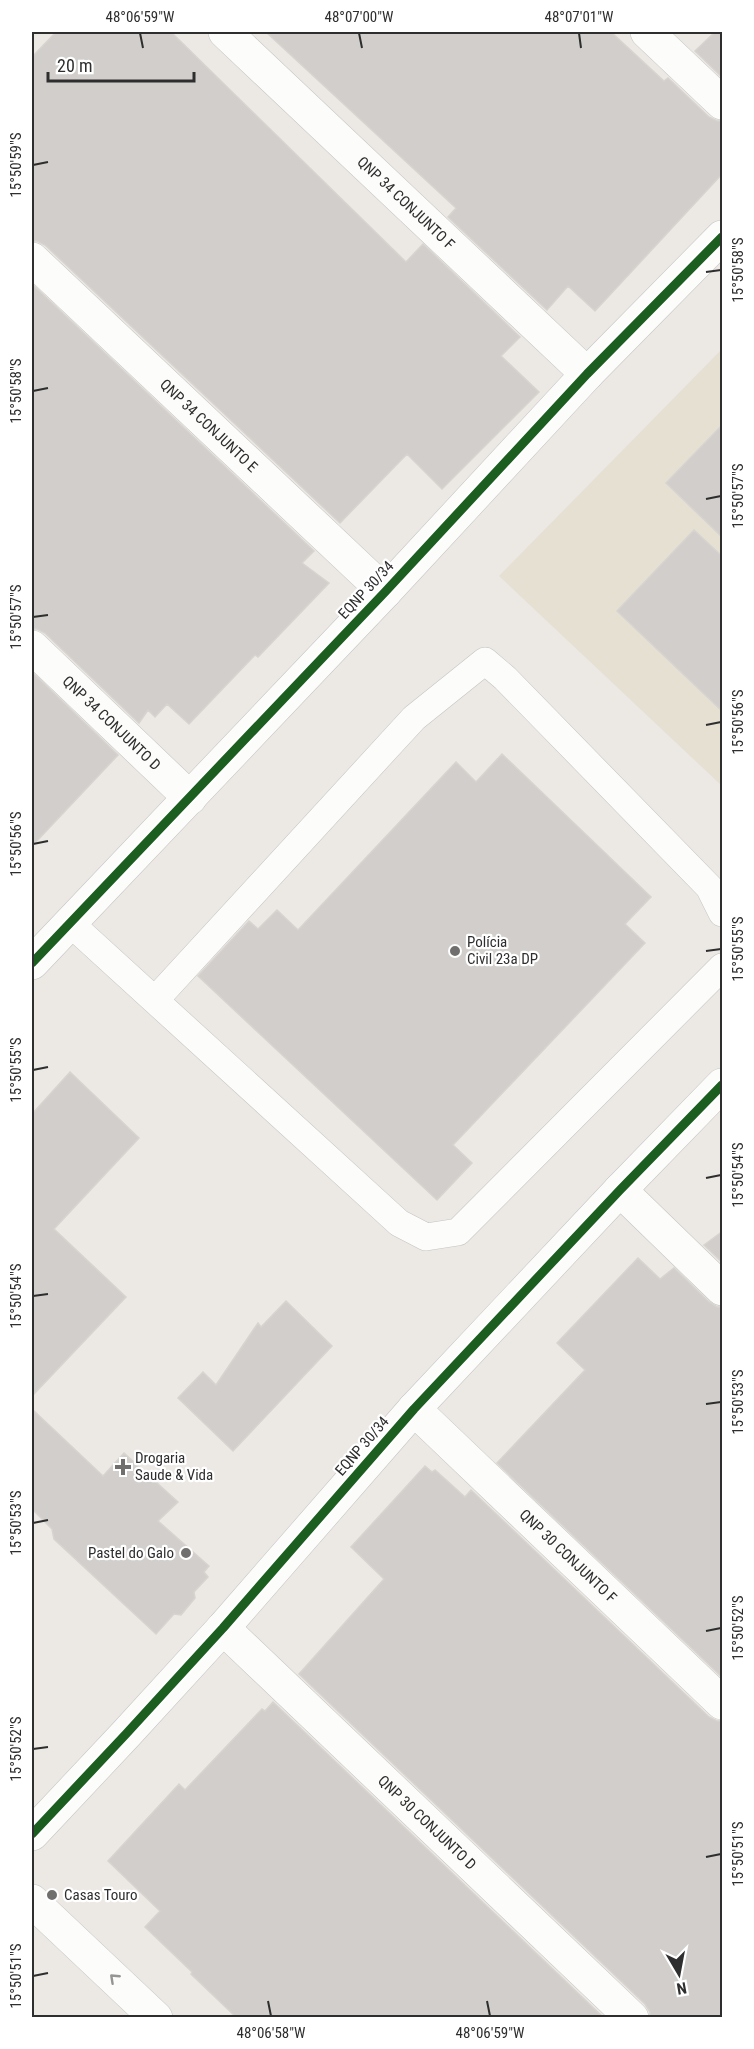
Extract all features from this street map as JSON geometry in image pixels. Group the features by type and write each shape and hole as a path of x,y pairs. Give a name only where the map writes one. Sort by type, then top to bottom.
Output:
{"street":[{"name":"QNP 34 CONJUNTO F","path":"225,32 587,374"},
{"path":"647,32 723,103"},
{"name":"EQNP 30/34","path":"32,963 385,592 587,374 723,237"},
{"name":"QNP 34 CONJUNTO E","path":"32,259 385,592"},
{"name":"QNP 34 CONJUNTO D","path":"32,647 190,798"},
{"name":"EQNP 30/34","path":"32,1834 223,1628 414,1409 723,1085"},
{"path":"621,1190 723,1289"},
{"name":"QNP 30 CONJUNTO F","path":"414,1409 723,1703"},
{"name":"QNP 30 CONJUNTO D","path":"223,1628 632,2018"},
{"path":"32,1901 156,2018"}],"lane":[{"path":"155,1000 414,718 485,661 505,678 709,887 723,913"},
{"path":"70,923 399,1223 426,1237 458,1232 723,967"}],"shaded area":[{"path":"722,349 722,786 499,576"}],"building":[{"path":"56,32 171,32 406,262 423,244 520,337 501,356 539,392 442,489 407,454 340,523 45,245 32,241 32,57"},
{"path":"266,32 611,32 664,81 668,78 709,117 723,121 723,173 595,311 568,286 547,310 448,217 456,208"},
{"path":"715,32 723,32 723,78 695,51"},
{"path":"32,284 314,551 302,563 329,583 189,724 167,704 155,717 148,710 139,723 45,633 32,629"},
{"path":"723,424 723,538 666,483"},
{"path":"694,530 723,557 723,712 617,611"},
{"path":"32,672 118,755 32,846"},
{"path":"502,754 651,897 625,924 645,943 453,1145 472,1163 437,1200 198,976 249,921 258,929 277,910 298,930 456,762 476,782"},
{"path":"70,1072 139,1138 54,1229 126,1297 32,1396 32,1114"},
{"path":"723,1231 723,1263 704,1245"},
{"path":"638,1258 660,1279 674,1268 709,1302 717,1307 723,1307 723,1678 497,1463 585,1370 557,1343"},
{"path":"286,1301 332,1346 233,1451 178,1398 203,1372 216,1385 258,1323 261,1327"},
{"path":"32,1409 103,1476 124,1453 178,1502 158,1521 209,1566 204,1572 208,1577 194,1592 195,1598 181,1615 174,1614 156,1634 54,1539 52,1529 32,1509"},
{"path":"425,1466 432,1472 435,1470 465,1497 471,1490 709,1717 723,1721 723,2018 650,2018 650,2012 645,2004 299,1674 384,1579 351,1547"},
{"path":"273,1702 604,2018 237,2018 145,1927 160,1911 108,1861 179,1784 185,1790 262,1709 265,1711"}],"cycle path":[{"path":"32,963 385,592 587,374 722,237"},
{"path":"32,1834 223,1628 414,1409 722,1085"}],"place":[{"name":"Polícia Civil 23a DP","path":"455,951"},
{"name":"Drogaria Saude & Vida","path":"123,1467"},
{"name":"Pastel do Galo","path":"186,1553"},
{"name":"Casas Touro","path":"52,1895"}]}
